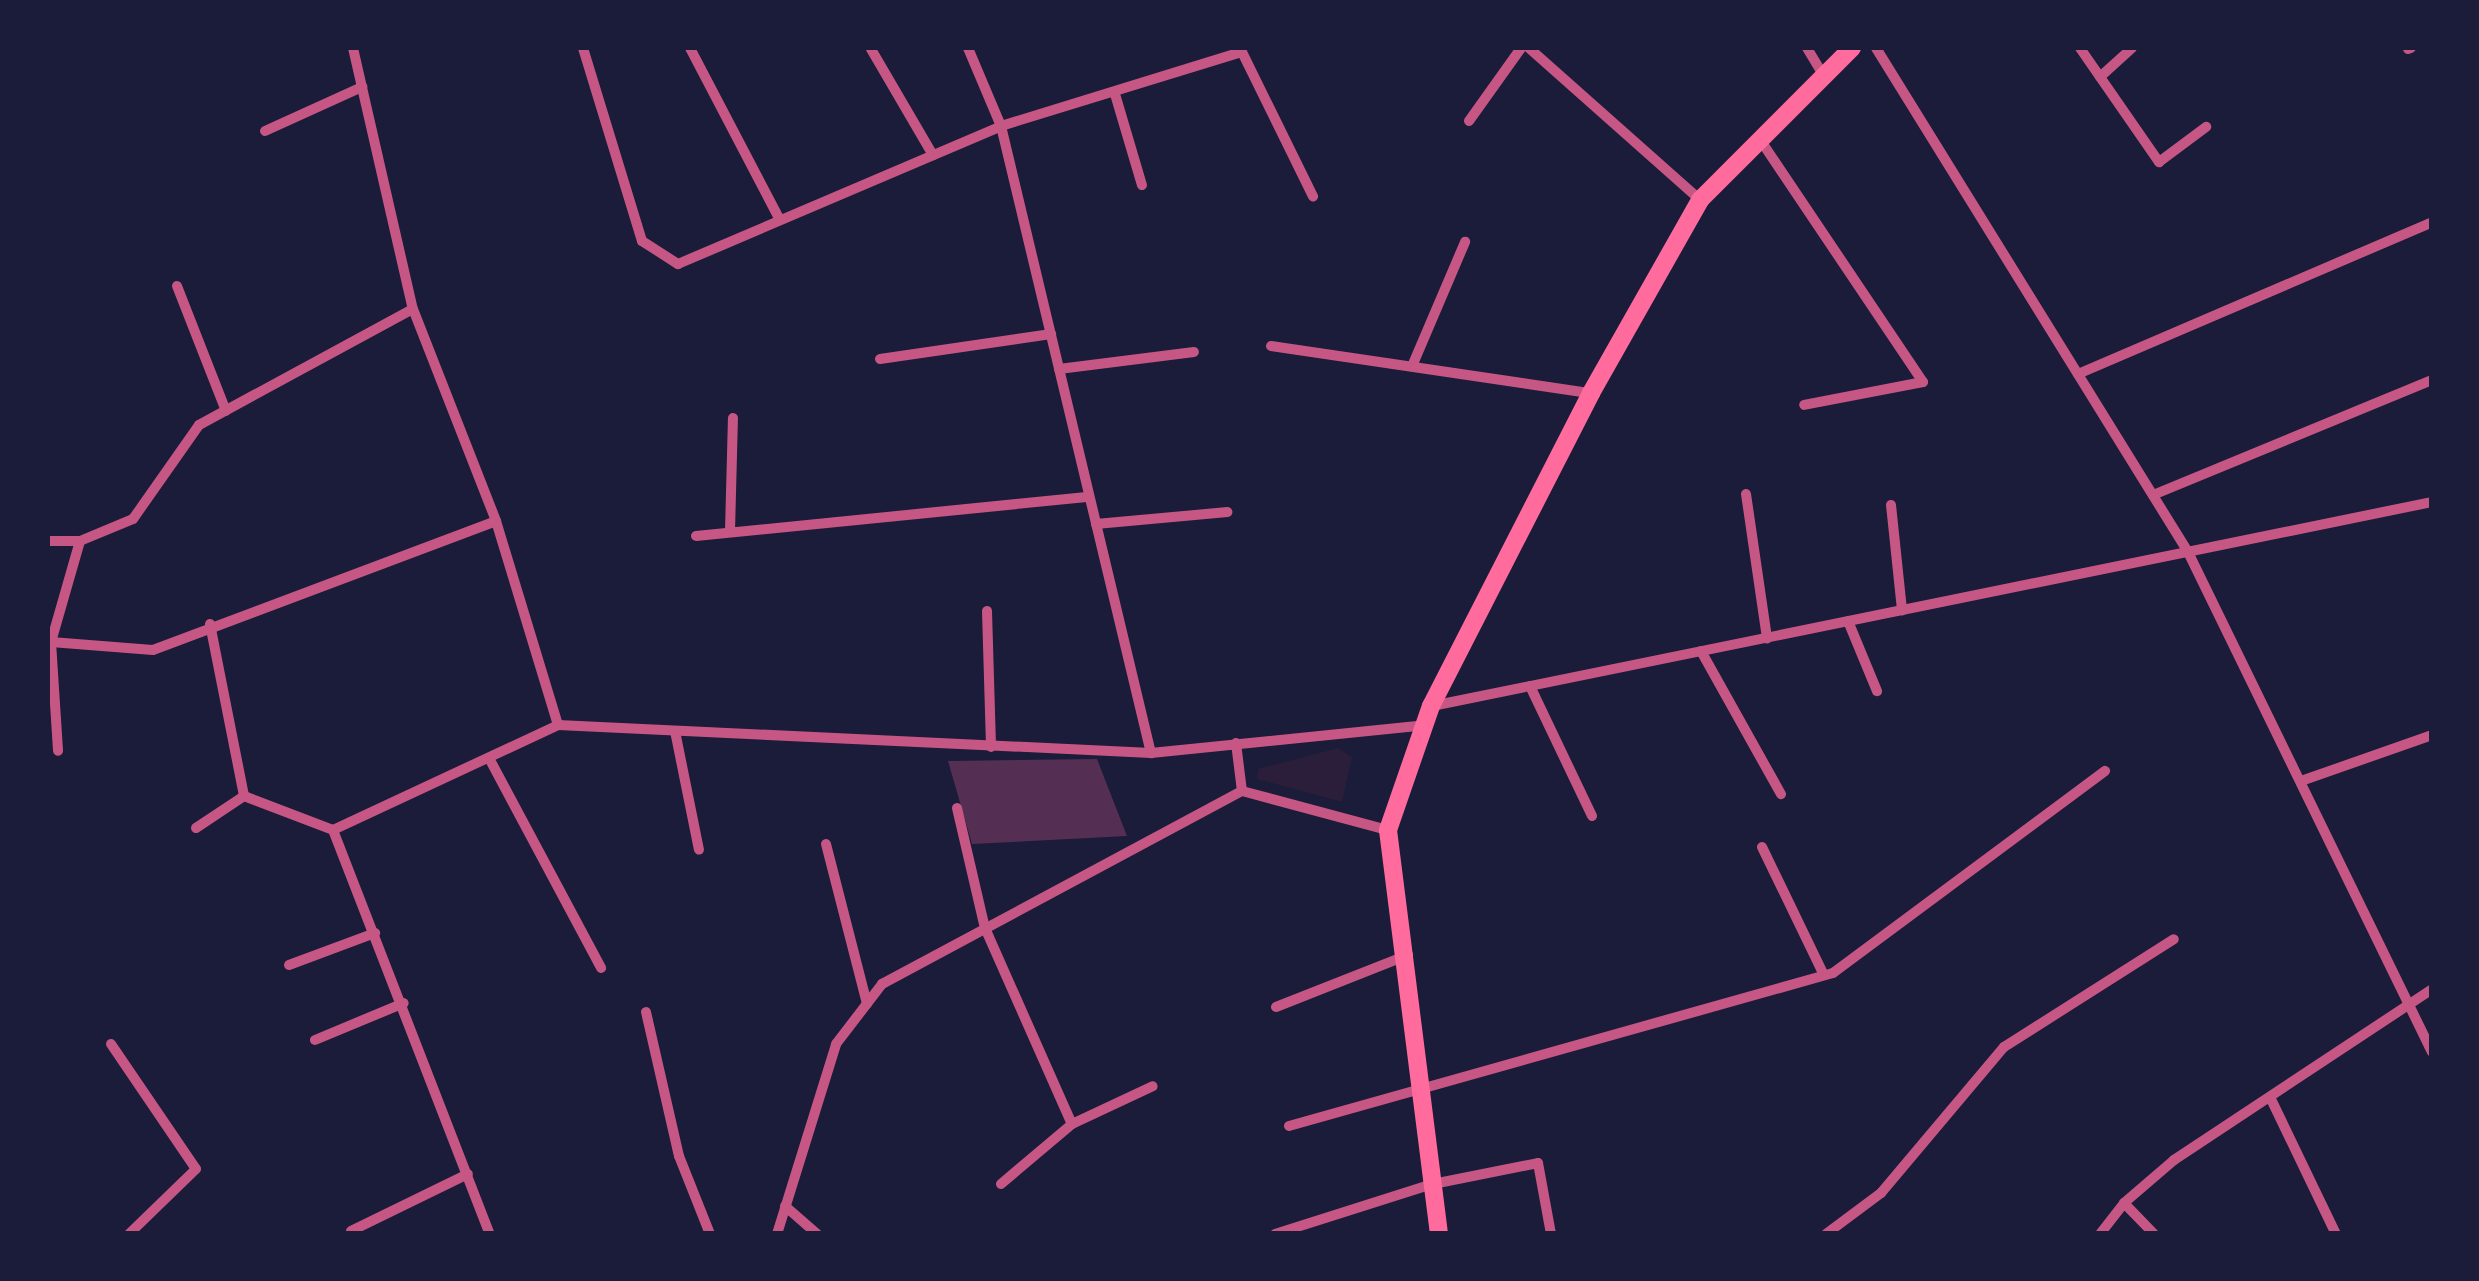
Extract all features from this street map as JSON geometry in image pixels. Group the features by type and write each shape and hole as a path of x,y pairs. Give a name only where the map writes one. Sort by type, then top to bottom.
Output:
{"main road":[{"path":"1438,1234 1409,954 1388,830 1431,706 1591,393 1700,200 1852,48"}],"street":[{"path":"353,48 413,309 496,521 558,726"},
{"path":"583,48 642,241 678,264 1000,126 1242,52 1313,196"},
{"path":"690,48 780,220"},
{"path":"871,48 932,155"},
{"path":"968,48 1000,126 1151,753"},
{"path":"1469,121 1521,48"},
{"path":"1529,48 1700,200"},
{"path":"1807,48 1824,76"},
{"path":"1876,48 2188,552 2432,1052"},
{"path":"2080,48 2158,162 2206,127"},
{"path":"2100,77 2132,48"},
{"path":"265,131 362,87"},
{"path":"1114,94 1142,185"},
{"path":"1759,137 1923,382 1804,405"},
{"path":"2078,374 2432,222"},
{"path":"1413,364 1465,242"},
{"path":"176,286 226,411"},
{"path":"48,541 80,541 132,519 199,426 413,309"},
{"path":"880,359 1050,334"},
{"path":"1272,346 1591,393"},
{"path":"1058,368 1194,352"},
{"path":"2153,495 2432,380"},
{"path":"730,531 733,418"},
{"path":"1746,494 1767,638"},
{"path":"696,536 1090,497"},
{"path":"1431,706 2432,502"},
{"path":"1891,505 1902,610"},
{"path":"1096,524 1228,512"},
{"path":"51,642 153,650 210,624 496,521"},
{"path":"58,750 51,642 80,541"},
{"path":"987,610 991,747"},
{"path":"1848,621 1877,690"},
{"path":"210,624 244,796"},
{"path":"1701,651 1781,794"},
{"path":"1530,686 1592,816"},
{"path":"244,796 332,830 558,726 1151,753 1425,724"},
{"path":"675,731 700,850"},
{"path":"2300,782 2432,734"},
{"path":"1236,743 1242,791"},
{"path":"489,758 601,968"},
{"path":"1289,1126 1423,1092 1824,975 2105,770"},
{"path":"777,1234 836,1044 882,984 1242,791 1388,830"},
{"path":"196,828 244,796"},
{"path":"957,808 985,928 1072,1124"},
{"path":"332,830 404,1003 490,1234"},
{"path":"826,844 867,1004"},
{"path":"1762,846 1824,975"},
{"path":"289,965 375,933"},
{"path":"1826,1234 1881,1193 2004,1046 2174,939"},
{"path":"1276,1007 1409,954"},
{"path":"2100,1234 2124,1203 2174,1160 2432,989"},
{"path":"314,1040 404,1003"},
{"path":"646,1012 679,1156 710,1234"},
{"path":"111,1044 196,1169 144,1228 129,1234"},
{"path":"1001,1184 1072,1124 1153,1086"},
{"path":"2270,1097 2336,1234"},
{"path":"1275,1234 1433,1184 1538,1163 1551,1234"},
{"path":"351,1231 468,1174"},
{"path":"2124,1203 2154,1234"},
{"path":"786,1206 817,1234"}],"shaded area":[{"path":"1338,748 1352,757 1342,802 1257,779 1258,769"}],"building":[{"path":"1097,759 1127,836 972,844 948,761"}]}
